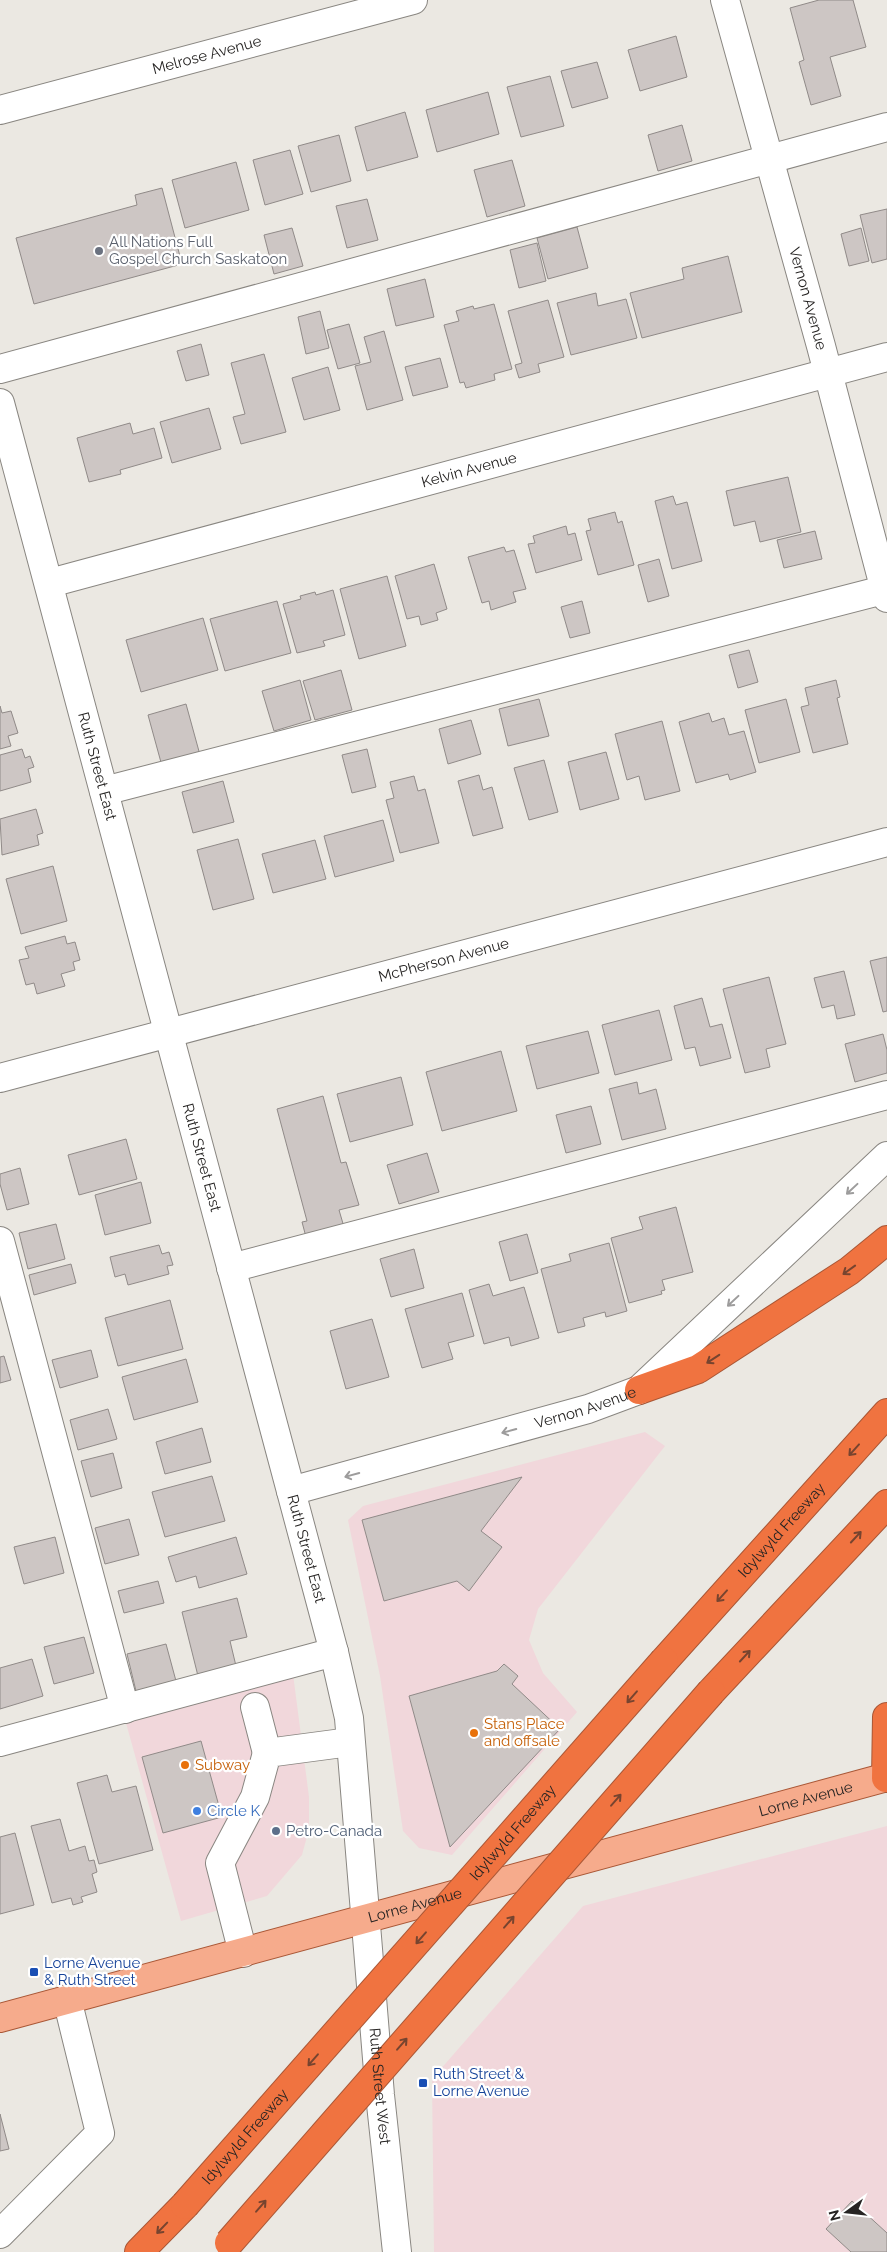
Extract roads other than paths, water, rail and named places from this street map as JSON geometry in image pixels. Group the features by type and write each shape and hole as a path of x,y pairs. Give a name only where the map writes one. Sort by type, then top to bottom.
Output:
{"highway":[{"path":"638,1390 698,1370 849,1271 887,1240"},
{"name":"Idylwyld Freeway","path":"139,2252 185,2205 664,1661 887,1413"},
{"path":"225,2248 711,1692 887,1504"},
{"path":"887,1717 887,1778"}],"main road":[{"name":"Lorne Avenue","path":"0,2018 887,1778"}],"street":[{"name":"Melrose Avenue","path":"0,110 413,0"},
{"name":"Vernon Avenue","path":"725,0 770,157 886,592"},
{"path":"0,369 770,157 887,127"},
{"name":"Kelvin Avenue","path":"50,583 887,357"},
{"name":"Ruth Street East","path":"0,404 50,583 334,1652 348,1718 366,1920"},
{"path":"104,791 886,592"},
{"name":"McPherson Avenue","path":"0,1078 887,842"},
{"path":"232,1268 887,1095"},
{"name":"Vernon Avenue","path":"291,1492 588,1409 638,1390 887,1156"},
{"path":"0,1241 125,1709"},
{"path":"0,1742 334,1652"},
{"path":"243,1953 220,1863 256,1797 267,1752 255,1707"},
{"path":"267,1752 350,1742"},
{"name":"Ruth Street West","path":"366,1920 380,2096 397,2252"},
{"path":"0,2234 100,2133 67,1999"}],"place":[{"name":"All Nations Full Gospel Church Saskatoon","path":"99,251"},
{"name":"Stans Place and offsale","path":"474,1733"},
{"name":"Subway","path":"185,1765"},
{"name":"Circle K","path":"197,1811"},
{"name":"Petro-Canada","path":"276,1831"},
{"name":"Lorne Avenue & Ruth Street","path":"34,1972"},
{"name":"Ruth Street & Lorne Avenue","path":"423,2083"}]}
